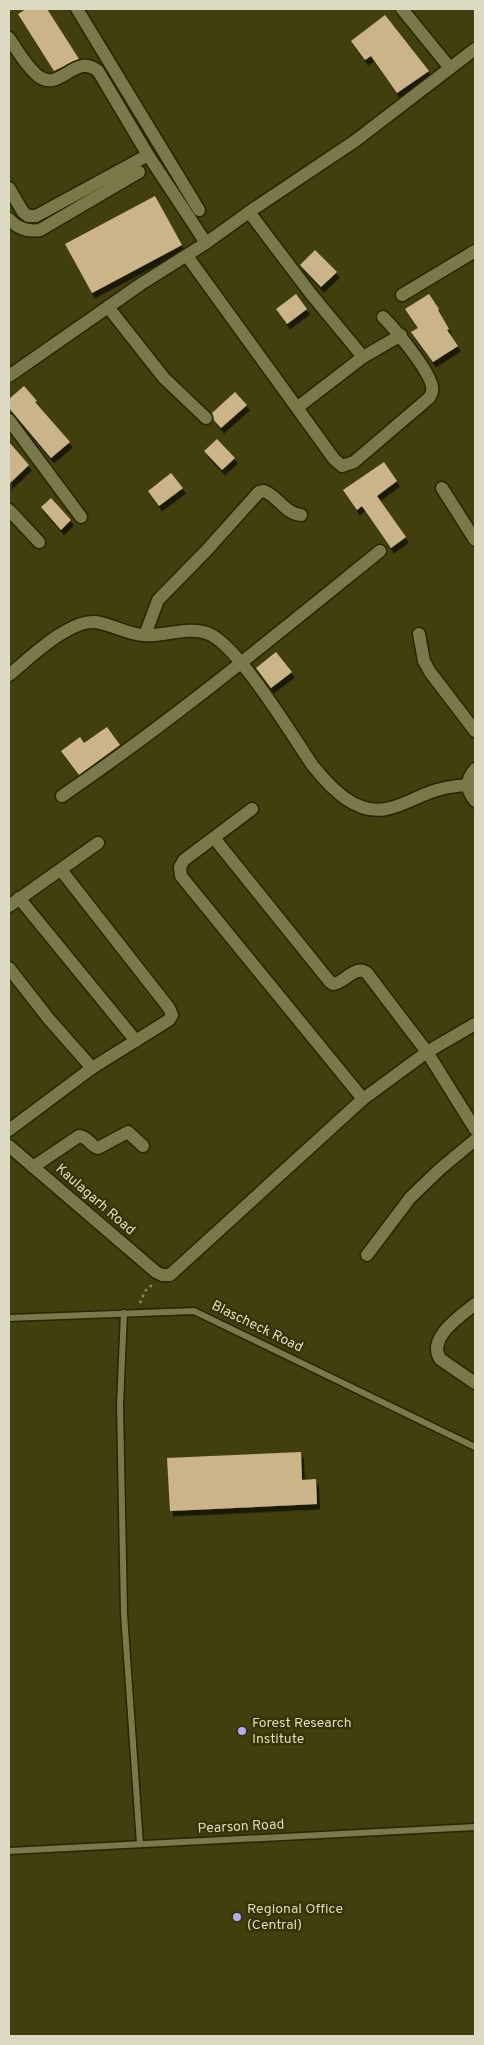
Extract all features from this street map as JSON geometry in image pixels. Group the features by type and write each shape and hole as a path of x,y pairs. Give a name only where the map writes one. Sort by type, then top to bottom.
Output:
{"street":[{"path":"77,9 199,210"},
{"path":"402,9 450,68"},
{"path":"9,38 39,77 55,80 86,64 92,65 98,71 148,155 206,244"},
{"path":"9,376 21,366 206,244 249,212 355,141 475,49"},
{"path":"9,188 23,212 28,216 36,216 148,155"},
{"path":"9,219 29,232 40,230 139,172"},
{"path":"249,212 311,294 363,357"},
{"path":"402,295 475,251"},
{"path":"187,256 337,463 342,466 354,462 428,398 432,392 430,381 401,336 383,317"},
{"path":"108,307 164,378 206,418"},
{"path":"298,407 363,357 401,336"},
{"path":"9,420 81,517"},
{"path":"442,488 475,540"},
{"path":"145,636 158,600 206,551 259,492 269,493 288,511 301,515"},
{"path":"9,510 39,542"},
{"path":"62,796 122,755 242,663 380,551"},
{"path":"9,674 59,635 74,627 92,622 145,636 206,632 214,636 242,663 313,766 326,781 350,802 373,810 385,810 436,790 467,785"},
{"path":"419,634 424,661 430,672 475,731"},
{"path":"475,769 468,778 467,785 475,801"},
{"path":"252,809 184,860 180,867 180,876 363,1099"},
{"path":"214,838 330,982 338,984 358,970 363,970 427,1052 475,1129"},
{"path":"98,842 14,902 136,1041"},
{"path":"9,1130 92,1068 169,1020 172,1015 171,1011 61,870"},
{"path":"9,968 48,1018 92,1068"},
{"path":"162,1275 170,1275 176,1271 304,1151 363,1099 427,1052 475,1024"},
{"path":"33,1167 79,1136 87,1138 98,1148 128,1132 143,1146"},
{"path":"367,1255 410,1198 440,1169 475,1140"},
{"name":"Kaulagarh Road","path":"9,1146 156,1272 162,1275"},
{"path":"475,1304 440,1336 436,1346 440,1359 475,1383"}],"lane":[{"name":"Blascheck Road","path":"9,1318 194,1311 475,1447"},
{"path":"124,1314 120,1405 124,1614 140,1844"},
{"name":"Pearson Road","path":"9,1851 475,1826"}],"path":[{"path":"135,1313 146,1291 162,1275"}],"building":[{"path":"26,9 47,9 79,59 54,71 18,14"},
{"path":"385,15 429,71 397,93 371,56 365,60 351,41"},
{"path":"155,196 182,245 92,293 65,244"},
{"path":"315,250 337,272 321,287 300,265"},
{"path":"296,294 307,309 287,324 276,309"},
{"path":"429,294 449,329 447,330 458,346 433,362 411,332 418,328 405,309"},
{"path":"24,386 37,401 35,402 70,442 51,458 9,408 9,399"},
{"path":"235,392 247,405 221,428 214,420 212,413"},
{"path":"217,439 235,458 222,470 204,451"},
{"path":"9,442 29,465 9,484"},
{"path":"384,462 397,481 377,496 406,537 391,548 362,506 357,510 343,490"},
{"path":"171,473 183,488 159,506 148,491"},
{"path":"51,498 71,520 61,530 41,507"},
{"path":"276,652 292,672 271,688 256,668"},
{"path":"107,727 120,745 79,775 61,751 80,737 84,743"},
{"path":"301,1452 302,1480 316,1479 317,1504 170,1511 167,1458"}],"place":[{"name":"Forest Research Institute","path":"242,1731"},
{"name":"Regional Office (Central)","path":"237,1917"}]}
